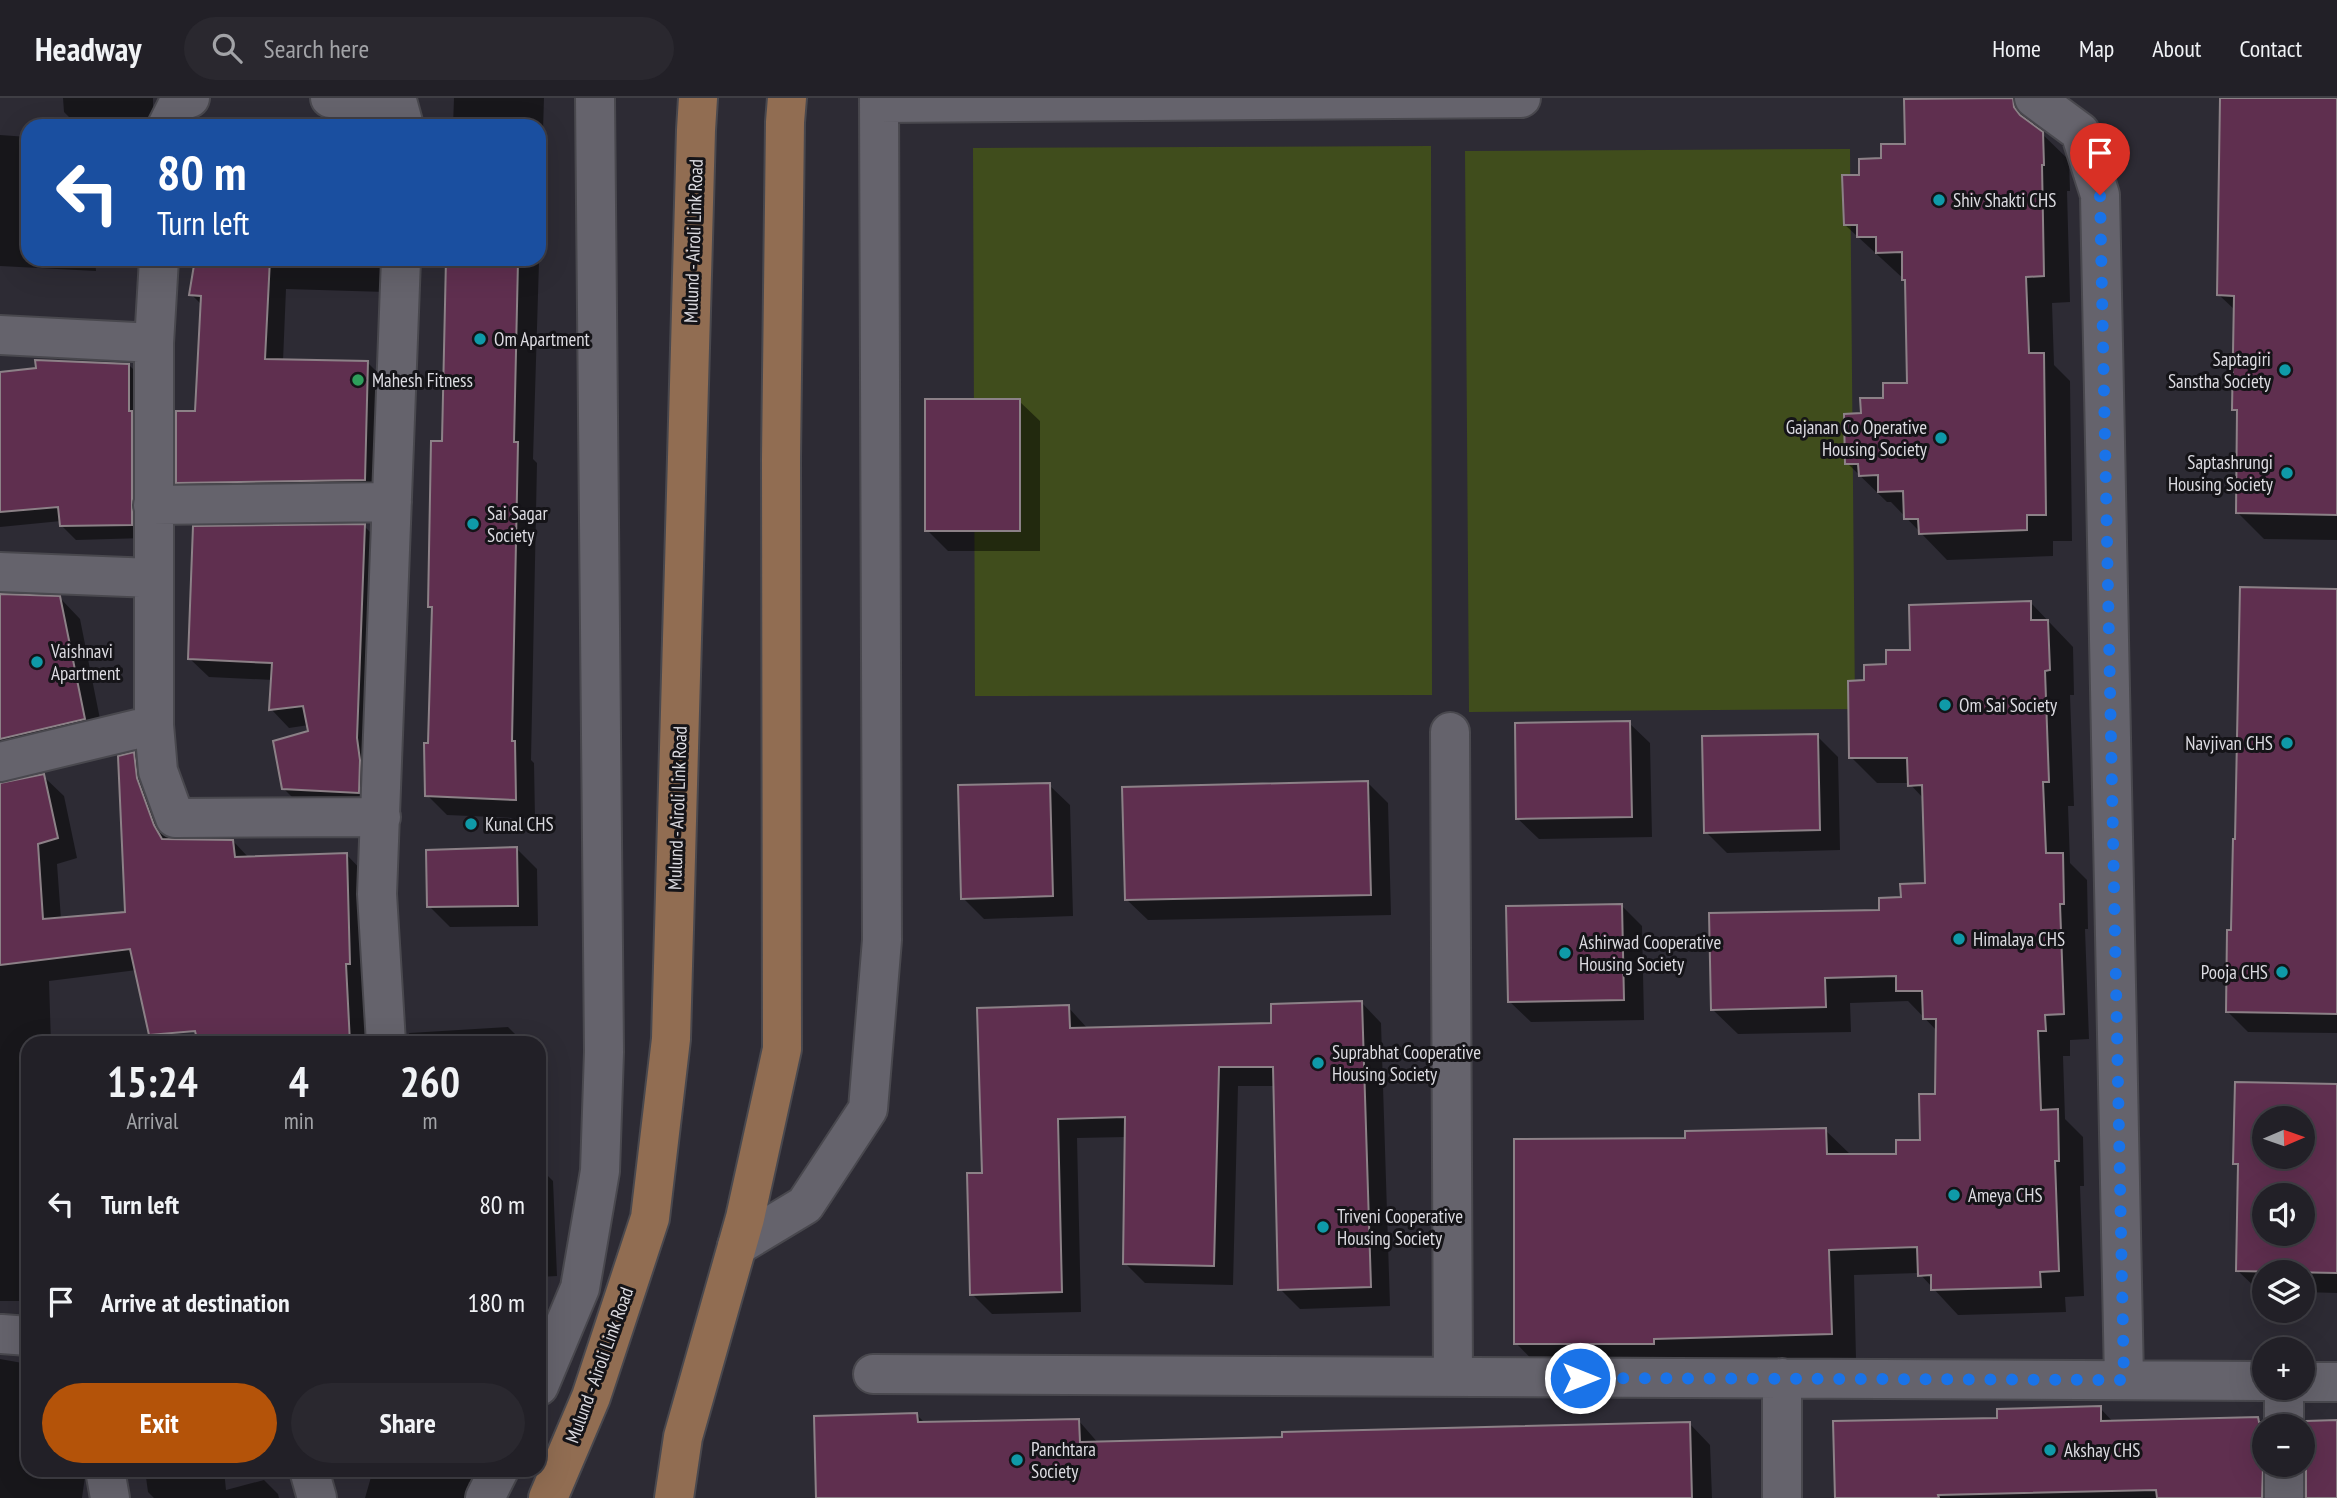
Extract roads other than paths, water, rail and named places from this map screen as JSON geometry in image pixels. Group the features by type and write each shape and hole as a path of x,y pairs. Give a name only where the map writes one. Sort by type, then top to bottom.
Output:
{"main road":[{"name":"Mulund - Airoli Link Road","path":"548,1498 591,1397 650,1217 671,1039 698,98"},
{"path":"674,1498 683,1437 737,1246 782,1049 781,459 787,98"}],"street":[{"path":"170,119 180,100 190,98"},
{"path":"330,98 377,100 398,104 402,119"},
{"path":"546,1369 580,1288 600,1171 604,1052 595,98"},
{"path":"737,1246 805,1205 868,1109 882,940 879,101 1521,98"},
{"path":"2034,98 2080,132 2100,195 2124,1380"},
{"path":"159,266 154,343 155,725 158,771 175,818 381,817"},
{"path":"386,1036 377,894 401,266"},
{"path":"0,335 154,343"},
{"path":"153,505 392,502"},
{"path":"0,572 153,578"},
{"path":"0,762 155,725"},
{"path":"1450,732 1453,1377"},
{"path":"873,1374 2252,1381"},
{"path":"1782,1378 1782,1498"},
{"path":"2315,1381 2337,1382"},
{"path":"106,1477 110,1498"},
{"path":"311,1477 317,1498"},
{"path":"485,1498 496,1477"},
{"path":"2284,1477 2284,1498"}],"place":[{"name":"Shiv Shakti CHS","path":"1939,200"},
{"name":"Om Apartment","path":"480,339"},
{"name":"Saptagiri Sanstha Society","path":"2285,370"},
{"name":"Mahesh Fitness","path":"358,380"},
{"name":"Gajanan Co Operative Housing Society","path":"1941,438"},
{"name":"Saptashrungi Housing Society","path":"2287,473"},
{"name":"Sai Sagar Society","path":"473,524"},
{"name":"Vaishnavi Apartment","path":"37,662"},
{"name":"Om Sai Society","path":"1945,705"},
{"name":"Navjivan CHS","path":"2287,743"},
{"name":"Kunal CHS","path":"471,824"},
{"name":"Himalaya CHS","path":"1959,939"},
{"name":"Ashirwad Cooperative Housing Society","path":"1565,953"},
{"name":"Pooja CHS","path":"2282,972"},
{"name":"Suprabhat Cooperative Housing Society","path":"1318,1063"},
{"name":"Ameya CHS","path":"1954,1195"},
{"name":"Triveni Cooperative Housing Society","path":"1323,1227"},
{"name":"Akshay CHS","path":"2050,1450"},
{"name":"Panchtara Society","path":"1017,1460"}]}
